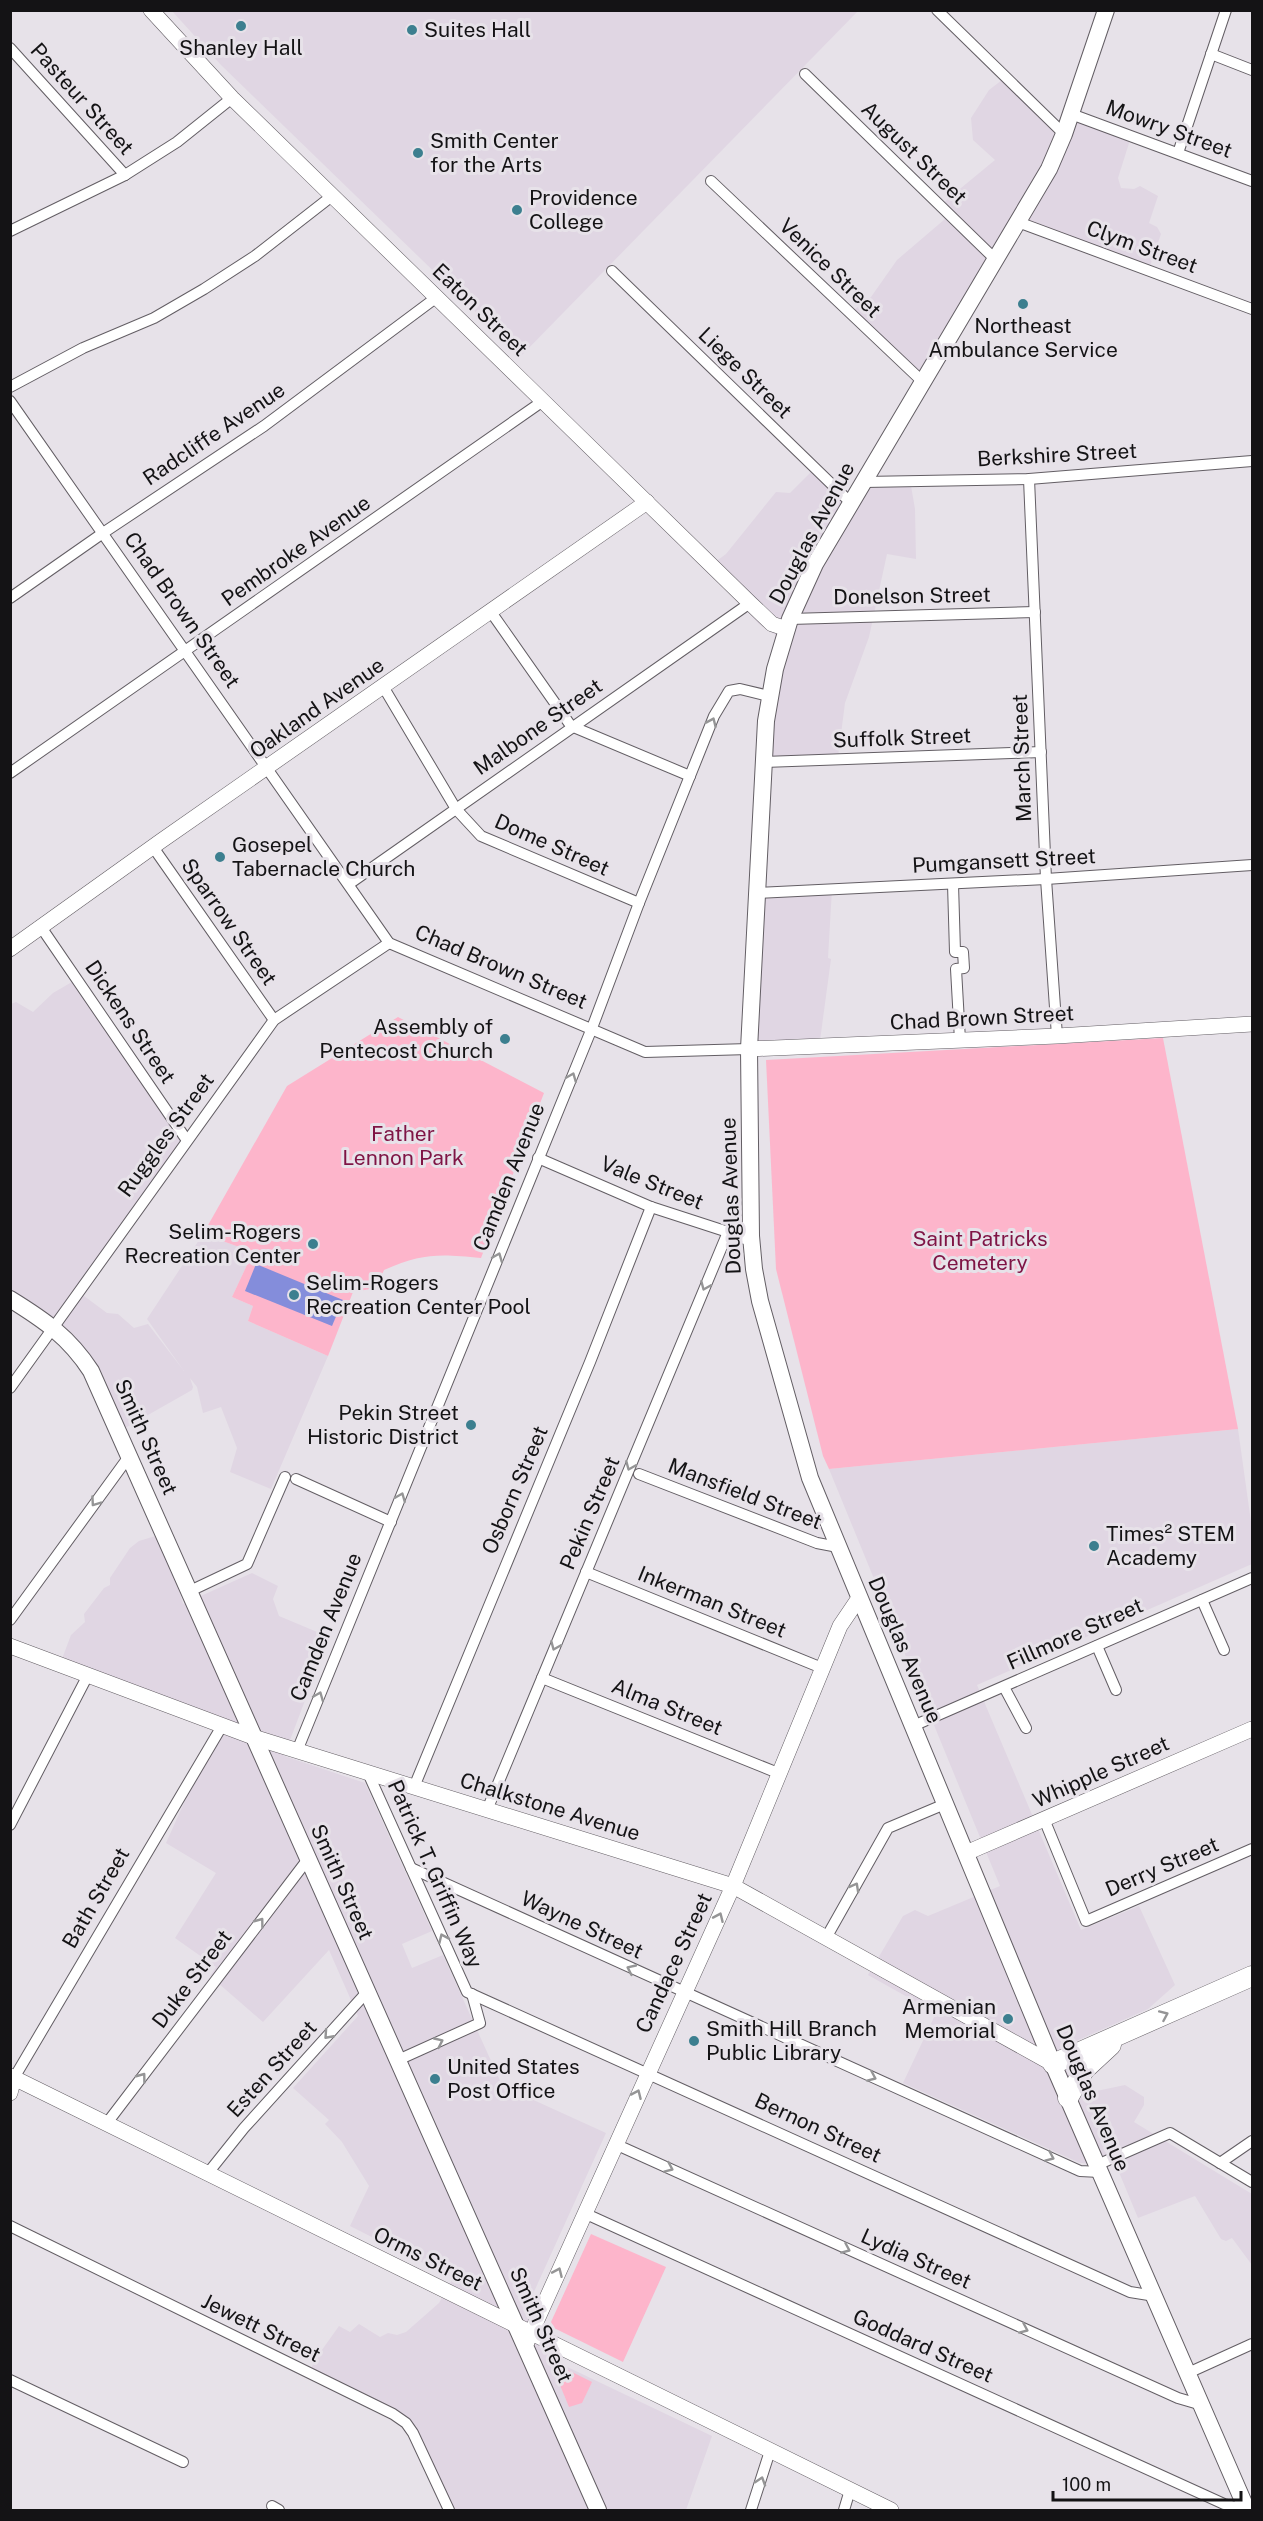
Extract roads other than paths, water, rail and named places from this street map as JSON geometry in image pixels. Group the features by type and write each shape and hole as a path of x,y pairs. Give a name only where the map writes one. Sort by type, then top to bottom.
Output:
{"highway":[{"path":"1053,2064 1252,1976"},
{"path":"1068,2098 1079,2077 1090,2063 1140,2026"}],"main road":[{"name":"Douglas Avenue","path":"1107,10 1064,134 1049,169 810,572 788,624 769,696 764,762 749,1049 752,1242 760,1301 803,1458 1053,2064 1247,2510"},
{"name":"Smith Street","path":"10,1299 54,1328 79,1353 91,1371 367,1992 524,2335 598,2511"}],"street":[{"name":"Eaton Street","path":"151,10 232,98 750,603 772,624 788,624"},
{"path":"937,10 1064,134"},
{"path":"1178,153 1226,10"},
{"name":"Pasteur Street","path":"10,48 125,176"},
{"path":"1211,54 1252,70"},
{"name":"August Street","path":"805,74 996,260"},
{"path":"10,231 125,176 177,142 232,98"},
{"name":"Mowry Street","path":"1071,114 1252,181"},
{"name":"Venice Street","path":"711,181 923,382"},
{"path":"10,387 83,348 154,318 204,289 255,256 332,195"},
{"name":"Clym Street","path":"1018,222 1252,309"},
{"name":"Liege Street","path":"612,271 851,503"},
{"name":"Radcliffe Avenue","path":"10,598 264,426 436,297"},
{"name":"Chad Brown Street","path":"10,401 389,943 645,1052 1057,1036 1252,1024"},
{"name":"Pembroke Avenue","path":"10,772 543,401"},
{"name":"Berkshire Street","path":"864,482 1029,479 1252,461"},
{"name":"March Street","path":"1029,479 1046,879 1057,1036"},
{"name":"Oakland Avenue","path":"10,949 647,502"},
{"name":"Malbone Street","path":"349,884 571,726 750,603"},
{"path":"491,612 571,726 690,776"},
{"name":"Donelson Street","path":"788,624 1035,612"},
{"name":"Dome Street","path":"384,688 456,809 481,836 639,903"},
{"name":"Camden Avenue","path":"297,1750 592,1028 714,716 729,691 740,689 769,696"},
{"name":"Suffolk Street","path":"764,762 1041,752"},
{"name":"Sparrow Street","path":"153,847 274,1020"},
{"name":"Pumgansett Street","path":"757,893 1252,866"},
{"path":"953,884 955,952 963,952 964,968 956,969 960,1040"},
{"name":"Dickens Street","path":"40,927 186,1139"},
{"name":"Ruggles Street","path":"10,1388 186,1139 274,1020 389,943"},
{"name":"Vale Street","path":"538,1158 651,1207 752,1242"},
{"name":"Osborn Street","path":"414,1787 590,1362 651,1207"},
{"name":"Pekin Street","path":"488,1810 728,1232"},
{"path":"10,1620 130,1455"},
{"name":"Mansfield Street","path":"639,1474 817,1544 838,1547"},
{"path":"190,1591 247,1564 290,1478 391,1522"},
{"name":"Inkerman Street","path":"586,1572 822,1668"},
{"name":"Fillmore Street","path":"913,1726 1252,1578"},
{"name":"Candace Street","path":"524,2335 584,2213 685,1993 843,1621 859,1598"},
{"path":"1202,1600 1224,1650"},
{"name":"Chalkstone Avenue","path":"10,1646 253,1737 732,1886 1053,2064"},
{"path":"1097,1646 1116,1690"},
{"path":"10,1825 88,1675"},
{"name":"Alma Street","path":"542,1678 778,1773"},
{"path":"1004,1687 1026,1728"},
{"name":"Bath Street","path":"12,2082 222,1726"},
{"name":"Whipple Street","path":"966,1853 1252,1729"},
{"name":"Patrick T. Griffin Way","path":"368,1773 469,1993 480,2023 398,2060"},
{"path":"826,1938 888,1828 945,1804"},
{"name":"Derry Street","path":"1044,1819 1086,1921 1252,1849"},
{"name":"Duke Street","path":"107,2123 308,1859"},
{"name":"Wayne Street","path":"411,1868 1080,2171 1091,2173 1099,2168"},
{"name":"Esten Street","path":"208,2173 244,2128 367,1992"},
{"name":"Bernon Street","path":"469,1993 1130,2292 1155,2296"},
{"name":"Orms Street","path":"12,2082 107,2123 524,2335 891,2511"},
{"path":"1099,2168 1170,2133 1252,2182"},
{"path":"1220,2163 1252,2141"},
{"name":"Lydia Street","path":"615,2144 1178,2398 1202,2405"},
{"name":"Goddard Street","path":"584,2213 1224,2504 1247,2510"},
{"name":"Jewett Street","path":"10,2226 393,2414 406,2423 413,2433 449,2511"},
{"path":"1188,2373 1252,2344"},
{"path":"10,2380 183,2462"},
{"path":"751,2511 770,2451"},
{"path":"844,2511 850,2490"}],"water":[{"name":"Selim-Rogers Recreation Center Pool","path":"256,1264 343,1300 332,1326 245,1291"}],"place":[{"name":"Shanley Hall","path":"241,26"},
{"name":"Suites Hall","path":"412,30"},
{"name":"Smith Center for the Arts","path":"418,153"},
{"name":"Providence College","path":"517,210"},
{"name":"Northeast Ambulance Service","path":"1023,304"},
{"name":"Gosepel Tabernacle Church","path":"220,857"},
{"name":"Assembly of Pentecost Church","path":"505,1039"},
{"name":"Selim-Rogers Recreation Center","path":"313,1244"},
{"name":"Selim-Rogers Recreation Center Pool","path":"294,1295"},
{"name":"Pekin Street Historic District","path":"471,1425"},
{"name":"Times² STEM Academy","path":"1094,1546"},
{"name":"Armenian Memorial","path":"1008,2019"},
{"name":"Smith Hill Branch Public Library","path":"694,2041"},
{"name":"United States Post Office","path":"435,2079"}],"park label":[{"name":"Father Lennon Park","path":"403,1146"},
{"name":"Saint Patricks Cemetery","path":"980,1251"}]}
